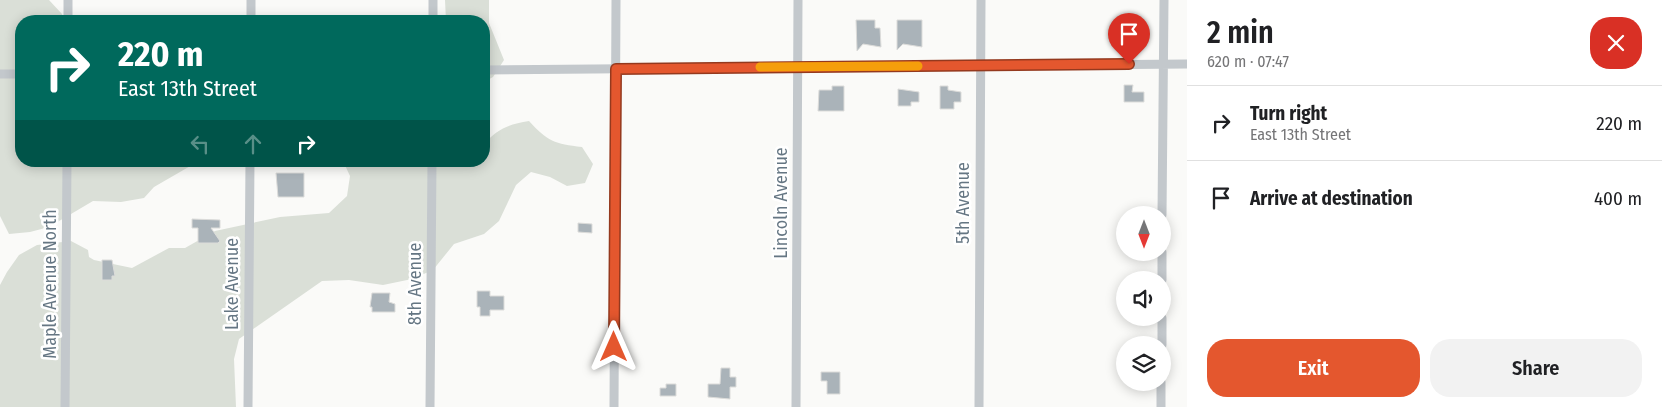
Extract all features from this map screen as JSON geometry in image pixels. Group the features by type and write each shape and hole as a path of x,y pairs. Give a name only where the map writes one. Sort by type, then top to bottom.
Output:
{"street":[{"path":"68,0 68,15"},
{"path":"251,0 251,15"},
{"path":"433,0 433,15"},
{"path":"614,407 616,0"},
{"name":"Lincoln Avenue","path":"796,407 798,0"},
{"name":"5th Avenue","path":"978,407 981,0"},
{"path":"1162,206 1164,0"},
{"path":"490,70 1187,64"},
{"path":"0,74 15,74"},
{"name":"Maple Avenue North","path":"66,407 67,167"},
{"name":"Lake Avenue","path":"248,407 250,167"},
{"name":"8th Avenue","path":"430,407 432,167"},
{"path":"1161,391 1161,407"}],"shaded area":[{"path":"0,0 49,0 62,15 15,15 15,167 189,167 154,187 144,198 121,202 93,201 49,227 30,232 9,234 0,216"},
{"path":"445,0 489,0 489,15 446,15"},
{"path":"490,25 504,60 490,79"},
{"path":"529,121 541,133 558,143 582,147 593,164 585,183 567,186 550,177 531,172 516,185 499,221 484,234 454,244 433,270 412,279 383,285 349,280 322,281 239,339 234,359 236,407 0,407 0,285 19,255 37,245 71,241 88,250 89,257 94,260 132,268 169,248 185,248 215,231 280,217 329,213 347,196 350,176 346,167 490,167 490,138 499,131 515,124"}],"building":[{"path":"856,20 875,20 875,28 880,28 881,47 863,44 857,51"},
{"path":"897,20 922,20 922,47 903,44 897,50"},
{"path":"1124,85 1133,85 1132,92 1144,92 1144,102 1124,102"},
{"path":"832,86 844,86 844,111 818,111 819,90 832,90"},
{"path":"940,86 948,86 948,90 961,92 961,102 954,102 954,109 940,109"},
{"path":"898,89 919,92 919,102 911,102 911,106 898,106"},
{"path":"276,173 304,173 304,197 278,197"},
{"path":"192,219 220,220 220,228 211,228 220,241 218,243 198,243 198,228 192,228"},
{"path":"578,223 592,224 592,233 578,232"},
{"path":"102,260 112,260 115,276 112,276 112,280 102,280"},
{"path":"477,291 490,291 490,296 504,296 504,310 490,310 490,316 480,316 480,307 477,307"},
{"path":"372,293 390,293 389,302 395,304 395,312 372,312 372,307 370,307"},
{"path":"721,368 730,368 730,377 736,377 736,387 730,387 730,399 708,397 708,384 720,384"},
{"path":"821,372 840,372 840,394 827,394 827,381 821,381"},
{"path":"666,384 676,384 676,396 660,396 660,388 666,388"}],"slow traffic":[{"path":"760,67 918,66"}],"route":[{"path":"614,347 616,69 1129,64"}]}
